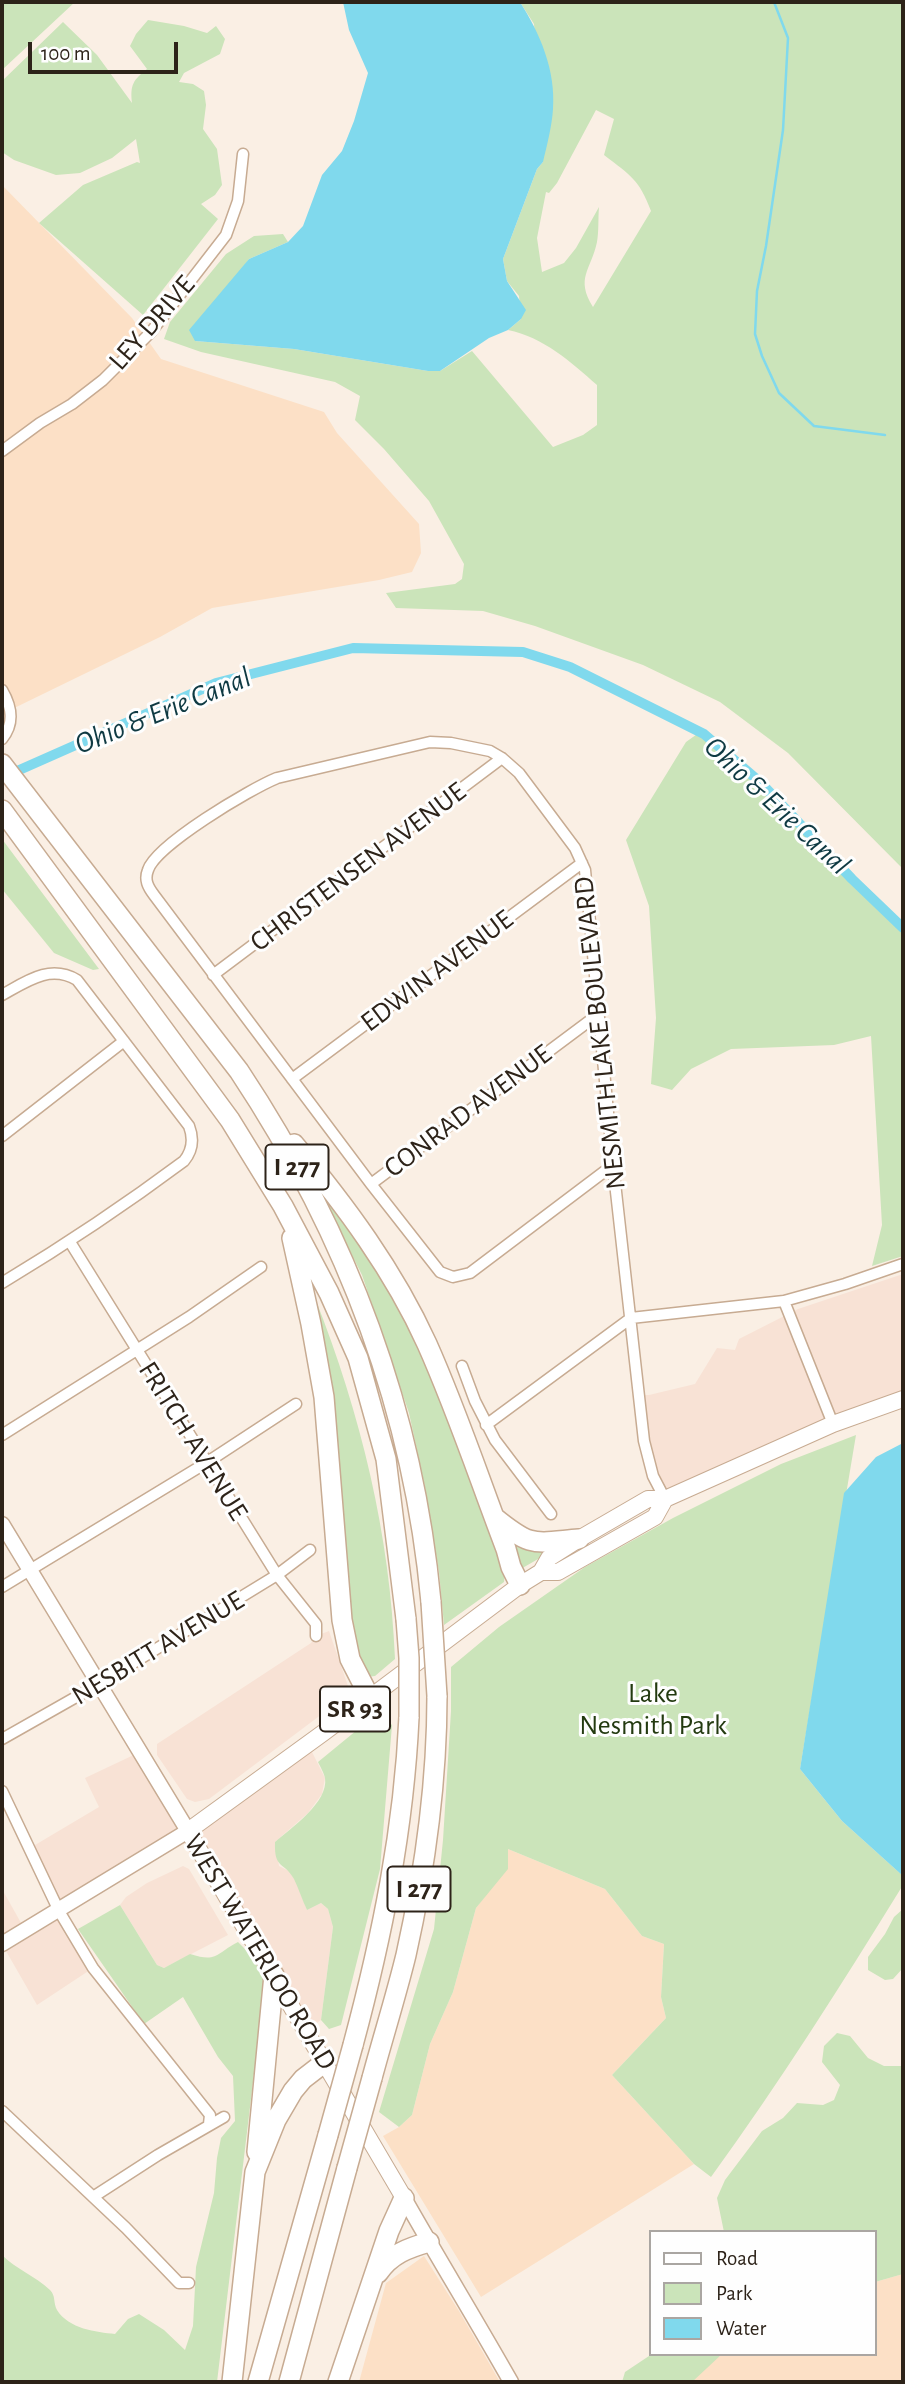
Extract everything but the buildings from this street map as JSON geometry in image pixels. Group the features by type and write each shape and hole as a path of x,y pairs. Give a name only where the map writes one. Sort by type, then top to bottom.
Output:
{"highway":[{"name":"I 277","path":"2,764 239,1071 265,1110 346,1265 377,1344 402,1429 417,1495 431,1602 437,1696 430,1818 418,1898 405,1958 289,2382"},
{"name":"I 277","path":"3,812 230,1120 287,1213 329,1293 358,1358 386,1459 410,1658 407,1765 397,1843 385,1917 354,2045 258,2382"},
{"path":"265,1110 332,1189 390,1275 426,1343 520,1585"},
{"path":"287,1213 324,1397 344,1634 350,1659 370,1698"},
{"path":"494,1516 517,1535 535,1543 579,1539"},
{"path":"232,2382 274,1975"},
{"path":"255,2172 276,2120 293,2091 303,2079 325,2062"},
{"path":"338,2382 389,2231 404,2198"},
{"path":"370,2287 393,2256 429,2242"}],"main road":[{"name":"SR 93","path":"2,1944 188,1831 541,1572 549,1558 579,1539 648,1499 665,1499 833,1424 903,1399"},
{"name":"SR 93","path":"541,1572 558,1573 654,1517 665,1499"},
{"name":"WEST WATERLOO ROAD","path":"2,1524 274,1975 511,2382"}],"street":[{"name":"LEY DRIVE","path":"2,451 103,380 151,332 226,235 238,201 243,154"},
{"path":"2,690 8,700 11,720 2,739"},
{"name":"NESMITH LAKE BOULEVARD","path":"213,975 153,895 146,874 158,854 228,804 276,778 430,742 451,743 490,751 502,758 525,781 575,848 586,880 613,1165 644,1441 653,1476 665,1499"},
{"name":"CHRISTENSEN AVENUE","path":"213,975 502,758"},
{"name":"EDWIN AVENUE","path":"292,1079 582,863"},
{"path":"2,995 48,973 58,972 75,978 191,1132 192,1141 188,1156 134,1199 2,1283"},
{"path":"213,975 435,1268 447,1276 470,1273 613,1165"},
{"name":"CONRAD AVENUE","path":"371,1184 600,1013"},
{"path":"2,1136 124,1041"},
{"name":"FRITCH AVENUE","path":"70,1242 277,1575 316,1624 316,1636"},
{"path":"486,1425 631,1318 784,1301 903,1264"},
{"path":"2,1435 137,1351 261,1266"},
{"path":"784,1301 833,1424"},
{"path":"462,1366 486,1425 495,1440 551,1514"},
{"path":"2,1587 206,1463 296,1404"},
{"name":"NESBITT AVENUE","path":"2,1739 99,1684 277,1575 310,1550"},
{"path":"2,1791 59,1910 100,1978 210,2115 209,2124"},
{"path":"2,2110 179,2283 189,2283"},
{"path":"93,2197 224,2117"}],"shaded area":[{"path":"2,185 132,318 161,359 324,412 337,433 419,524 421,553 412,572 212,608 160,637 4,713"},
{"path":"903,1274 903,1399 665,1499 653,1476 639,1395 695,1384 717,1348 735,1350 739,1339 798,1309"},
{"path":"329,1631 349,1689 338,1702 209,1799 195,1802 187,1799 157,1755 157,1744 311,1643 316,1636"},
{"path":"308,1744 325,1778 322,1794 308,1813 275,1842 279,1866 289,1871 296,1881 307,1910 321,1903 328,1909 333,1927 321,2020 307,2030 188,1832 60,1910 93,1968 37,2005 2,1944 5,1941 2,1935 2,1889 25,1930 59,1911 30,1848 99,1807 85,1778 140,1752 189,1831"},
{"path":"508,1849 605,1889 642,1936 664,1944 661,1997 666,2018 612,2075 694,2164 481,2297 383,2136 412,2115 430,2044 453,1992 476,1908 490,1889"},
{"path":"183,1866 189,1869 228,1935 164,1968 157,1965 120,1905 126,1897 147,1883"},
{"path":"424,2256 500,2382 359,2382 386,2283"},
{"path":"903,2274 903,2382 685,2382 719,2356 877,2356 877,2281"}],"green space":[{"path":"2,2 75,2 2,70"},
{"path":"520,2 903,2 903,869 788,753 720,702 643,665 535,626 483,611 396,608 386,593 455,584 462,579 464,564 429,501 355,420 360,396 335,382 201,352 164,339 170,322 226,254 254,236 283,234 288,242 249,259 195,341 294,349 428,371 440,371 472,351 553,447 583,435 597,425 597,385 545,344 508,330 521,319 519,296 507,281 503,259 537,169 543,162 534,24","holes":["596,110 614,119 604,155 633,179 651,211 593,307 585,289 585,281 597,242 599,207 576,248 564,263 542,272 537,238 546,192 549,193 557,183"]},
{"path":"148,20 207,33 216,26 225,39 220,54 184,73 179,82 193,84 204,91 206,105 203,129 217,149 222,185 215,195 201,204 218,219 143,315 39,223 83,185 140,163 136,139 112,158 80,173 56,175 14,160 2,152 2,81 63,22 97,55 132,103 134,83 147,69 130,46"},
{"path":"700,732 760,782 903,928 903,1256 872,1266 882,1225 871,1036 834,1045 731,1049 691,1069 672,1090 651,1084 656,1018 649,906 626,840 686,742"},
{"path":"2,839 99,969 93,970 54,953 2,889"},
{"path":"322,1188 383,1277 420,1348 506,1563 504,1582 444,1625 439,1572 425,1487 409,1413 362,1275 319,1190"},
{"path":"315,1298 346,1386 380,1521 395,1659 375,1676 367,1677 360,1668 348,1615"},
{"name":"Lake Nesmith Park","path":"856,1435 800,1769 842,1821 902,1875 903,1885 786,2069 711,2177 694,2164 612,2075 666,2018 661,1997 664,1944 642,1936 605,1889 508,1849 508,1869 476,1908 453,1992 430,2044 412,2115 399,2127 379,2112 434,1929 443,1840 451,1667 499,1627 585,1567 673,1518 781,1464"},
{"path":"507,1535 552,1551 519,1570"},
{"path":"379,1712 392,1725 380,1869 341,2025 329,2029 321,2020 333,1927 328,1909 321,1903 307,1910 294,1879 276,1857 275,1842 308,1814 321,1796 325,1778 318,1762"},
{"path":"120,1905 157,1965 164,1968 190,1954 199,1957 216,1956 238,1942 252,1956 265,1982 217,2382 2,2382 2,2255 50,2290 62,2316 83,2328 115,2334 128,2319 139,2314 164,2330 185,2350 193,2326 196,2267 214,2193 221,2138 235,2121 233,2076 218,2057 183,1997 144,2024 78,1929"},
{"path":"903,1909 903,1968 893,1979 885,1980 868,1970 868,1957 894,1917"},
{"path":"837,2033 850,2036 868,2058 884,2066 903,2066 903,2274 877,2281 877,2230 724,2230 717,2198 725,2180 762,2131 783,2118 797,2103 823,2105 834,2100 840,2085 822,2062 824,2046"},
{"path":"650,2355 720,2356 692,2382 622,2382 625,2372"}],"water":[{"path":"343,2 520,2 540,39 549,67 553,109 543,162 537,169 503,259 507,281 526,310 521,319 508,330 489,338 440,371 294,349 195,341 189,330 249,259 288,242 303,226 322,175 342,151 368,73 349,30"},
{"path":"903,1443 903,1876 842,1821 800,1769 844,1493 876,1457"}],"waterway":[{"path":"774,2 788,38 783,130 757,291 755,334 779,393 814,426 885,435"},
{"name":"Ohio & Erie Canal","path":"8,775 216,683 353,648 523,652 570,667 704,734 760,782 852,879 903,928"}]}
